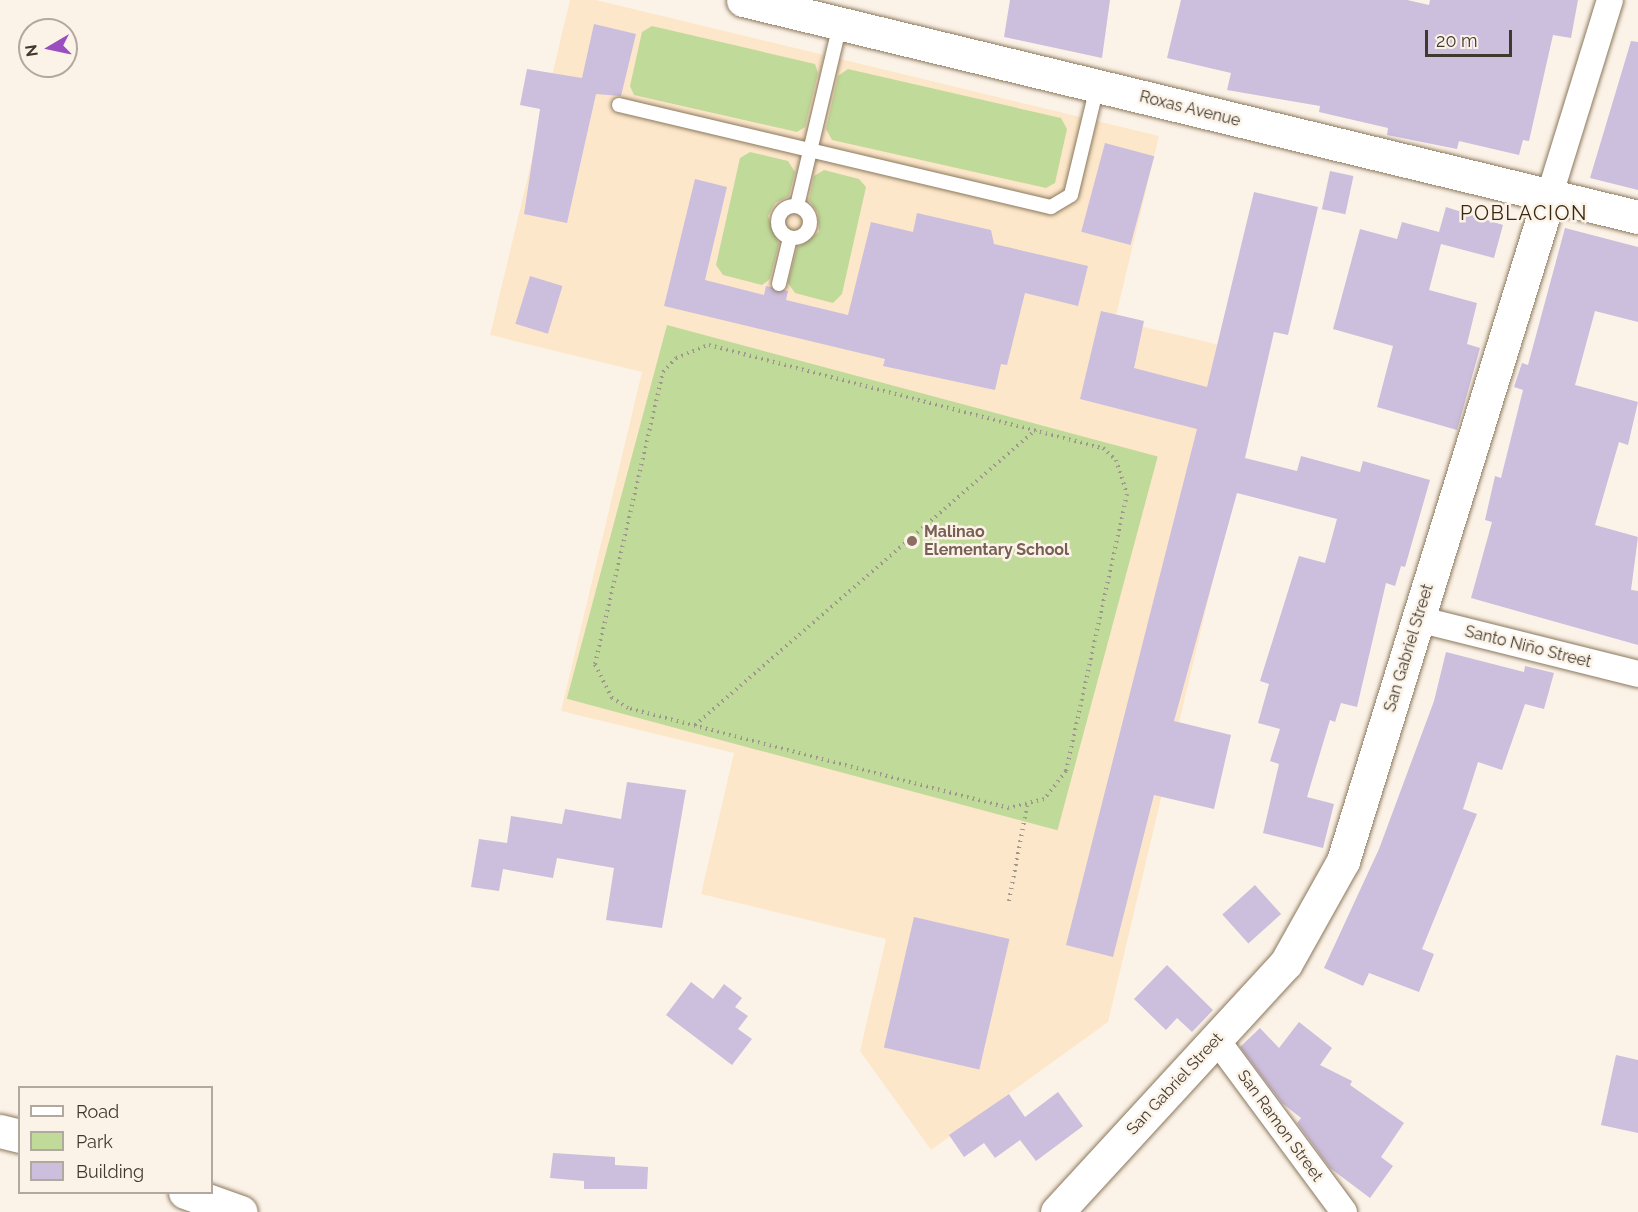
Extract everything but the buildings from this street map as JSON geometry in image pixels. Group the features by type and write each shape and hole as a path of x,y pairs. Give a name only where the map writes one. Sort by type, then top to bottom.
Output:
{"street":[{"name":"Roxas Avenue","path":"743,0 1638,217"},
{"name":"San Gabriel Street","path":"1057,1212 1286,963 1343,861 1610,0"},
{"name":"Santo Niño Street","path":"1418,619 1638,674"},
{"name":"San Ramon Street","path":"1216,1039 1344,1212"},
{"path":"0,1131 18,1136"},
{"path":"191,1194 241,1212"}],"lane":[{"path":"797,206 840,24"},
{"path":"619,105 1056,207 1071,195 1097,87"},
{"path":"787,206 797,206 809,215 810,226 800,238 790,238 778,228 778,218 787,206"},
{"path":"779,284 790,238"}],"path":[{"path":"709,345 1036,430 1103,448 1116,460 1127,495 1066,771 1044,799 1027,806 1009,808 628,708 612,698 595,664 663,372 676,358 709,345"},
{"path":"694,726 1036,430"},
{"path":"1009,901 1027,806"}],"shaded area":[{"name":"Malinao Elementary School","path":"570,0 596,0 1159,136 1115,320 1266,356 1108,1022 931,1150 860,1051 886,939 701,894 734,753 561,711 642,372 490,335"}],"green space":[{"path":"652,26 815,64 818,73 805,127 797,132 634,95 630,86 642,32"},
{"path":"848,69 1061,118 1067,129 1055,183 1046,188 832,140 826,129 838,76"},
{"path":"750,152 788,161 795,172 789,196 775,203 768,216 779,244 770,279 762,285 723,275 716,265 740,158"},
{"path":"824,170 859,179 866,187 842,294 833,303 795,293 788,283 797,248 819,232 818,213 809,200 814,176"},
{"path":"667,325 1158,456 1058,830 567,699"}],"place":[{"name":"Malinao Elementary School","path":"912,541"}],"district":[{"name":"POBLACION","path":"1524,213"}]}
